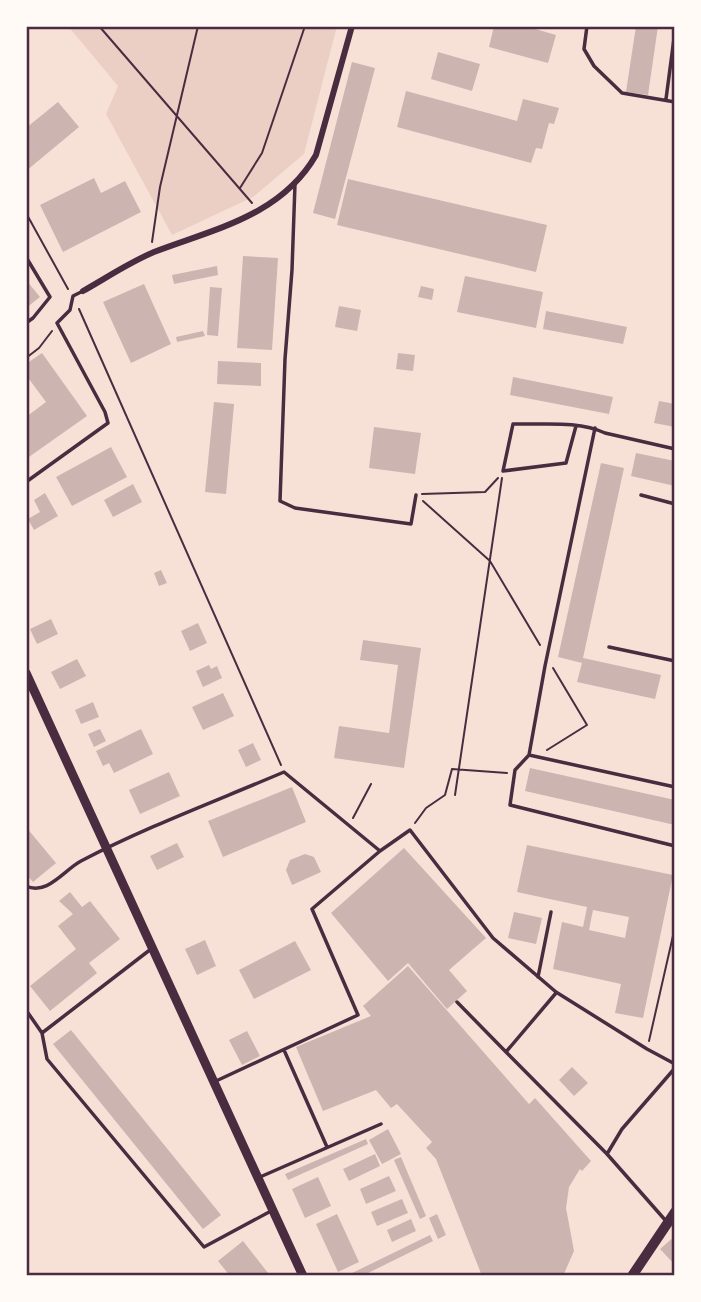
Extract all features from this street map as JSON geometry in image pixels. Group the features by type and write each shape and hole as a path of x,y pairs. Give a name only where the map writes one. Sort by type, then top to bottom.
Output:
{"main road":[{"path":"26,673 303,1276"},
{"path":"632,1276 675,1212"}],"street":[{"path":"83,291 152,253 231,225 259,212 295,184 306,173 316,155 352,26"}],"lane":[{"path":"587,26 584,49 594,66 621,93 675,102"},
{"path":"666,99 672,71 675,31"},
{"path":"295,184 280,501 295,508 411,524 416,495"},
{"path":"26,257 50,297 26,323"},
{"path":"26,482 108,423 105,412 57,323 70,310 73,296 83,291"},
{"path":"576,426 566,463 503,471 513,424 576,426 595,428 605,433 675,449"},
{"path":"595,428 529,755 515,770 510,805 675,846"},
{"path":"641,495 675,504"},
{"path":"609,648 675,661"},
{"path":"529,755 675,787"},
{"path":"27,887 36,890 45,887 75,864 106,848 284,772 380,852"},
{"path":"214,1082 358,1015 312,909 410,830 493,938 556,992 675,1066 622,1129 607,1154"},
{"path":"538,977 551,912"},
{"path":"42,1032 152,947"},
{"path":"506,1052 556,992"},
{"path":"457,1002 607,1154 668,1223"},
{"path":"26,1010 42,1032 47,1059 204,1247 273,1210"},
{"path":"284,1050 327,1147"},
{"path":"258,1178 381,1124"}],"path":[{"path":"99,26 259,212"},
{"path":"152,253 153,226 176,114 198,26"},
{"path":"240,189 262,153 305,26"},
{"path":"26,214 73,296 284,772"},
{"path":"26,358 39,348 57,323"},
{"path":"416,495 485,492 503,471"},
{"path":"455,795 503,471"},
{"path":"416,495 490,561"},
{"path":"410,830 426,808 445,795 452,769 514,773"},
{"path":"349,825 371,784"},
{"path":"647,1049 675,927"}],"shaded area":[{"path":"68,26 337,26 304,154 253,197 172,235 106,114 118,86"}],"building":[{"path":"494,26 525,26 556,35 548,63 489,47"},
{"path":"636,26 658,26 648,95 626,92"},
{"path":"438,52 480,64 472,91 431,79"},
{"path":"352,62 375,68 335,219 313,213"},
{"path":"406,91 517,121 523,99 559,108 554,124 549,123 542,149 536,148 531,163 397,127"},
{"path":"58,102 79,127 26,171 26,128"},
{"path":"94,178 101,193 125,181 141,212 63,252 40,205"},
{"path":"348,179 547,225 536,272 337,225"},
{"path":"243,256 278,258 272,350 237,348"},
{"path":"217,266 218,275 174,284 172,275"},
{"path":"465,276 543,292 536,328 457,312"},
{"path":"26,280 40,297 26,308"},
{"path":"144,284 171,344 131,363 103,302"},
{"path":"421,286 434,289 432,300 418,297"},
{"path":"210,287 222,288 218,336 207,335"},
{"path":"339,306 361,310 357,331 335,327"},
{"path":"546,311 627,327 623,344 543,329"},
{"path":"203,331 205,336 177,342 176,337"},
{"path":"42,353 87,416 26,459 26,417 46,402 26,375 26,364"},
{"path":"398,353 415,355 413,371 396,369"},
{"path":"218,361 261,363 261,386 217,384"},
{"path":"513,377 613,397 609,414 510,395"},
{"path":"659,401 675,404 675,427 654,423"},
{"path":"214,402 234,404 226,494 205,492"},
{"path":"374,427 421,433 415,474 369,468"},
{"path":"111,447 127,477 72,506 56,477"},
{"path":"636,453 675,461 675,486 631,476"},
{"path":"601,463 624,468 583,658 661,675 655,699 577,682 582,663 558,657"},
{"path":"133,484 142,502 113,517 104,500"},
{"path":"45,493 58,516 34,530 28,519 40,512 34,500"},
{"path":"161,570 167,583 159,586 154,573"},
{"path":"51,619 58,634 37,644 30,629"},
{"path":"198,623 207,643 190,651 181,631"},
{"path":"363,640 421,648 404,768 334,758 339,726 389,733 398,665 360,660"},
{"path":"77,659 86,676 60,689 51,672"},
{"path":"209,665 211,669 217,666 222,678 203,687 196,671"},
{"path":"223,693 234,716 203,730 192,707"},
{"path":"93,702 99,717 81,724 75,710"},
{"path":"100,729 106,741 94,747 88,734"},
{"path":"141,729 153,754 114,773 109,763 103,766 96,751"},
{"path":"253,743 261,760 246,767 238,750"},
{"path":"530,768 675,800 675,825 525,791"},
{"path":"169,772 180,796 140,814 129,790"},
{"path":"292,787 306,822 223,857 208,821"},
{"path":"26,827 56,863 33,882 26,874"},
{"path":"177,843 184,857 157,870 150,856"},
{"path":"527,845 673,875 643,1018 615,1013 621,984 553,969 562,922 583,927 587,907 517,892","holes":["593,910 629,917 625,938 589,930"]},
{"path":"404,848 486,938 449,970 467,991 447,1009 408,963 388,981 331,913"},
{"path":"305,854 314,857 321,872 292,885 286,870 290,860"},
{"path":"70,892 82,907 90,901 120,939 89,963 97,973 50,1011 30,986 76,949 58,926 73,914 59,901"},
{"path":"514,912 542,918 536,944 508,938"},
{"path":"205,940 216,966 197,975 185,949"},
{"path":"295,941 311,970 254,999 239,970"},
{"path":"408,966 529,1104 535,1098 591,1161 582,1171 580,1169 569,1187 566,1208 574,1251 563,1276 482,1276 436,1159 426,1148 432,1142 397,1104 391,1108 376,1090 323,1111 296,1047 371,1016 363,1006"},
{"path":"71,1030 221,1215 203,1229 53,1044"},
{"path":"247,1031 260,1056 242,1065 229,1040"},
{"path":"572,1067 588,1083 574,1096 559,1080"},
{"path":"388,1129 401,1154 382,1164 369,1140"},
{"path":"366,1139 368,1144 288,1180 285,1174"},
{"path":"375,1154 380,1166 349,1181 343,1169"},
{"path":"401,1157 426,1216 420,1219 394,1160"},
{"path":"389,1176 396,1191 366,1204 360,1189"},
{"path":"318,1177 331,1206 305,1218 292,1189"},
{"path":"402,1199 408,1213 377,1226 371,1212"},
{"path":"337,1214 359,1262 338,1272 316,1224"},
{"path":"437,1214 446,1235 438,1239 429,1218"},
{"path":"411,1219 416,1231 392,1242 387,1230"},
{"path":"430,1235 433,1241 362,1276 346,1276"},
{"path":"675,1236 675,1265 660,1249"},
{"path":"243,1241 268,1273 264,1276 230,1276 218,1261"}]}
